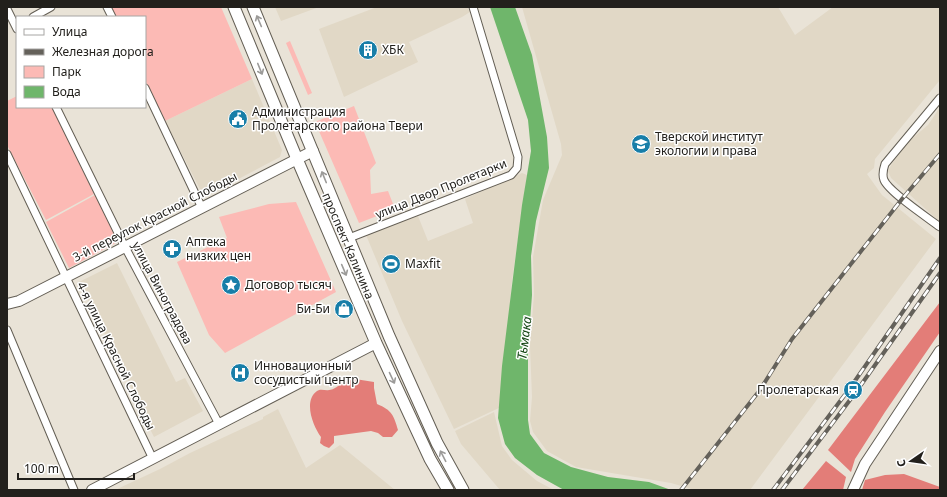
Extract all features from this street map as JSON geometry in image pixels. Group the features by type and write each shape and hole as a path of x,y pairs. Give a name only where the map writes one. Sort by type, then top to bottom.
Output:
{"main road":[{"name":"проспект Калинина","path":"234,7 376,343 428,455 448,490"},
{"name":"проспект Калинина","path":"253,7 394,346 437,443 463,490"},
{"path":"245,33 254,37 266,36"},
{"path":"329,234 339,238 349,238"},
{"path":"376,343 384,341 394,346"}],"street":[{"path":"35,16 51,7"},
{"path":"107,7 112,16"},
{"name":"улица Двор Пролетарки","path":"349,238 512,175 518,168 518,157 473,7"},
{"path":"7,9 16,25"},
{"path":"146,90 202,208"},
{"path":"940,98 885,164 883,174 885,182 889,187 902,199 940,227"},
{"name":"улица Виноградова","path":"56,108 125,247 219,424"},
{"name":"3-й переулок Красной Слободы","path":"7,304 19,301 313,151"},
{"name":"4-я улица Красной Слободы","path":"7,154 153,459"},
{"path":"7,330 74,490"},
{"path":"92,490 376,343"},
{"path":"853,490 865,464 940,351"}],"shaded area":[{"path":"275,7 319,7 281,21"},
{"path":"377,7 467,7 470,12 409,42 418,62 344,97 319,29"},
{"path":"522,7 778,7 795,35 833,7 940,7 940,80 875,159 874,168 867,174 882,195 936,239 750,490 695,490 671,483 576,467 547,451 533,432 530,421 532,397 530,346 534,294 533,257 543,200 562,155 561,144"},
{"path":"252,79 282,150 280,157 204,197 165,121"},
{"path":"940,107 940,222 891,178 888,171 909,141 928,125"},
{"path":"522,173 527,175 512,281 501,407 454,429 402,321 366,235 418,216 428,241 473,223 465,199"},
{"path":"117,263 176,382 185,378 203,411 154,437 140,409 139,403 79,282"},
{"path":"940,302 940,332 885,412 855,459 851,472 828,450"},
{"path":"355,379 374,382 377,404 392,414 398,430 392,437 383,437 378,433 371,431 334,436 334,443 329,448 324,446 320,443 321,437 315,427 311,414 310,407 313,395 318,390 331,390 344,382"},
{"path":"278,409 306,468 340,445 395,490 115,490 263,419 263,417"},
{"path":"494,412 502,446 512,460 537,481 554,490 500,490 461,444 455,431"},
{"path":"826,461 846,477 843,490 802,490"},
{"path":"904,474 940,487 940,490 862,490 865,480 885,475"}],"green space":[{"path":"110,7 221,7 252,79 165,121 146,82 146,16 114,16"},
{"path":"290,41 312,93 308,95 286,43"},
{"path":"16,96 16,108 52,108 94,194 46,220 7,145 7,101"},
{"path":"354,106 376,163 370,170 371,194 388,191 395,209 359,223 315,122"},
{"path":"95,195 117,240 114,244 69,268 46,222"},
{"path":"296,202 336,292 225,353 209,335 177,262 227,238 219,217 269,204"}],"water":[{"name":"Тьмака","path":"490,7 515,7 532,55 547,137 549,168 536,221 531,256 532,295 528,348 528,420 530,434 544,453 571,467 608,477 649,482 671,490 564,490 537,475 515,458 505,444 498,418 502,366 522,205 531,151 528,120"}],"railway":[{"path":"681,490 760,390 792,339 902,199 940,154"},
{"path":"773,490 850,388 940,258"},
{"path":"782,490 856,392 940,273"}],"place":[{"name":"ХБК","path":"368,50"},
{"name":"Администрация Пролетарского района Твери","path":"238,119"},
{"name":"Тверской институт экологии и права","path":"641,144"},
{"name":"Аптека низких цен","path":"172,249"},
{"name":"Maxfit","path":"391,264"},
{"name":"Договор тысяч","path":"231,285"},
{"name":"Би-Би","path":"344,309"},
{"name":"Инновационный сосудистый центр","path":"240,373"},
{"name":"Пролетарская","path":"853,390"}]}
